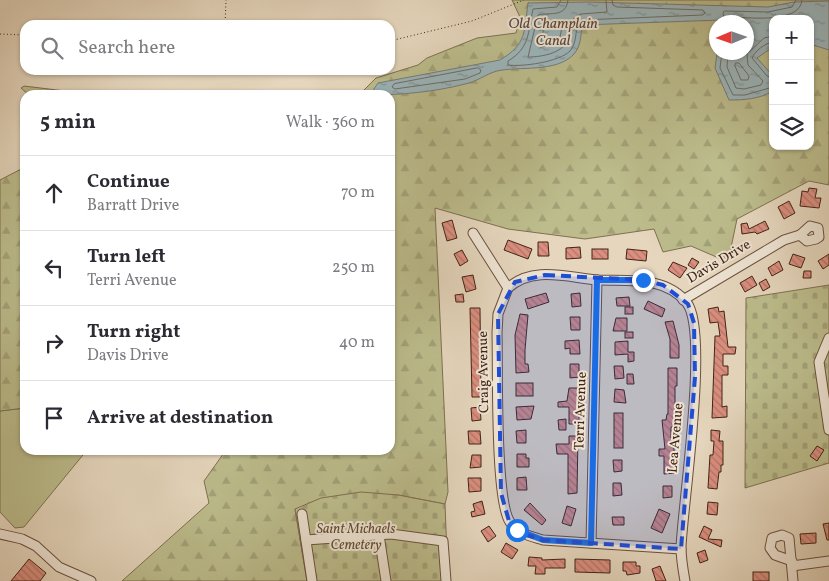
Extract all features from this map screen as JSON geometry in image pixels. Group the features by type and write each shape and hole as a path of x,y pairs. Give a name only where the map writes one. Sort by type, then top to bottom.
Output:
{"street":[{"path":"474,233 508,288"},
{"name":"Davis Drive","path":"508,288 515,282 531,276 545,274 597,280 643,280 663,286 683,300 784,240 800,235"},
{"name":"Terri Avenue","path":"591,543 597,280"},
{"name":"Craig Avenue","path":"508,288 498,314 497,333 502,493 509,521 523,534 543,540 591,543"},
{"name":"Lea Avenue","path":"683,300 691,312 696,342 681,549 684,581"},
{"path":"829,338 819,362 829,430"},
{"path":"302,514 312,581"},
{"path":"0,534 22,539 36,546 59,568 91,581"},
{"path":"306,540 379,535 443,542 446,581"},
{"path":"379,535 386,581"},
{"path":"591,543 681,549"},
{"path":"793,581 792,563 829,562"}],"path":[{"path":"226,0 226,20"},
{"path":"395,39 472,21 524,0"},
{"path":"0,34 20,35"}],"highlighted area":[{"path":"545,275 643,280 663,285 688,304 694,323 695,377 681,549 543,540 523,534 509,521 501,493 498,314 515,282"}],"green space":[{"path":"512,0 829,0 829,185 809,181 737,219 728,262 691,246 663,252 654,229 585,239 508,229 435,208 448,492 445,504 398,495 295,509 307,581 122,581 209,503 204,481 222,455 395,455 395,90 364,90 376,78 395,75 395,72 418,65 427,58 477,38 516,33 520,17"},
{"path":"24,86 57,90 23,90 21,88"},
{"path":"20,170 20,409 0,411 0,180"},
{"path":"829,285 829,463 745,488 746,298"},
{"path":"20,409 20,455 83,455 24,527 15,528 0,512 0,411"},
{"name":"Saint Michaels Cemetery","path":"361,492 398,495 445,504 448,581 307,581 295,509 321,498"}],"water":[{"name":"Old Champlain Canal","path":"829,1 829,50 814,45 814,15 769,15 769,50 757,58 769,72 769,93 752,99 729,100 715,68 716,60 754,60 754,15 709,15 709,20 582,25 578,48 567,60 558,64 537,68 497,71 469,83 429,91 395,94 395,90 373,90 378,83 500,60 520,43 525,30 528,3 589,2 768,7 794,2"}],"building":[{"path":"809,188 817,189 815,198 821,198 819,208 800,206 802,191 808,192"},
{"path":"789,201 795,213 784,219 778,207"},
{"path":"452,220 457,238 447,241 442,223"},
{"path":"765,221 769,229 757,234 755,232 742,234 741,224 747,223 749,229"},
{"path":"508,240 532,249 528,259 504,250"},
{"path":"538,242 548,242 549,256 538,256"},
{"path":"580,247 581,258 566,259 566,248"},
{"path":"592,249 608,249 608,259 592,259"},
{"path":"627,249 647,251 646,261 626,259"},
{"path":"462,250 468,261 460,266 454,254"},
{"path":"793,254 805,258 801,268 789,264"},
{"path":"829,254 829,265 823,269 818,261"},
{"path":"692,258 699,262 694,269 688,265"},
{"path":"779,261 783,270 772,276 768,268"},
{"path":"673,262 687,268 680,278 668,270"},
{"path":"804,271 811,271 811,278 803,278"},
{"path":"473,275 476,289 466,292 462,277"},
{"path":"752,276 757,285 745,292 740,283"},
{"path":"766,279 770,287 763,291 759,283"},
{"path":"546,293 549,302 528,309 525,299"},
{"path":"580,293 581,306 572,307 571,294"},
{"path":"463,294 464,302 456,302 455,295"},
{"path":"629,297 630,306 617,306 616,298"},
{"path":"648,301 665,309 662,317 644,309"},
{"path":"625,307 633,307 633,314 625,314"},
{"path":"718,307 719,312 724,311 728,347 736,347 735,354 723,354 723,366 728,366 728,375 722,375 722,407 727,406 727,417 712,418 715,336 720,336 718,322 710,323 708,309"},
{"path":"470,308 480,308 481,397 472,397"},
{"path":"520,314 528,315 525,364 528,364 529,372 516,373 515,335"},
{"path":"570,317 580,317 580,330 571,330"},
{"path":"616,318 627,318 627,331 613,331"},
{"path":"673,321 679,345 679,358 670,358 670,339 665,322"},
{"path":"625,332 633,332 633,338 625,338"},
{"path":"579,340 580,354 570,354 570,348 565,349 565,341"},
{"path":"628,341 628,352 634,352 634,361 628,362 628,354 615,355 615,342"},
{"path":"570,364 579,364 579,377 570,378"},
{"path":"614,366 623,366 624,378 615,379"},
{"path":"668,368 677,368 675,427 671,427 671,438 674,438 674,473 664,474 664,456 659,456 659,449 665,449 662,420 666,420 668,414"},
{"path":"627,374 633,374 634,384 627,384"},
{"path":"516,383 533,383 533,396 516,396"},
{"path":"569,388 579,388 579,424 569,424 569,407 558,407 558,402 567,401"},
{"path":"615,389 624,390 626,403 614,402"},
{"path":"534,406 531,419 517,420 516,407"},
{"path":"480,407 481,420 472,421 471,408"},
{"path":"614,413 623,413 623,448 614,448"},
{"path":"566,419 566,430 559,430 558,420"},
{"path":"526,430 526,443 517,443 516,431"},
{"path":"711,430 720,431 719,441 723,441 723,465 721,465 721,472 719,472 717,489 708,488 710,455 713,455 714,441 711,441"},
{"path":"468,431 480,431 481,444 469,444"},
{"path":"569,436 578,436 577,493 568,494 568,454 557,454 556,444 569,444"},
{"path":"817,446 824,450 817,461 810,456"},
{"path":"517,454 526,454 526,458 529,458 529,467 517,467"},
{"path":"472,455 481,455 481,467 470,468"},
{"path":"613,460 622,460 622,471 614,472"},
{"path":"526,477 527,490 517,490 517,478"},
{"path":"468,478 481,478 481,491 469,492"},
{"path":"613,483 621,483 622,495 613,496"},
{"path":"663,486 672,486 672,497 663,498"},
{"path":"482,501 485,514 472,517 471,512 475,511 473,504"},
{"path":"708,502 718,503 717,515 707,514"},
{"path":"530,503 546,520 542,525 524,510"},
{"path":"567,506 576,509 571,526 562,523"},
{"path":"659,509 670,514 662,533 651,528"},
{"path":"612,517 624,517 624,525 613,525"},
{"path":"829,523 829,540 827,540 823,524"},
{"path":"489,526 496,536 488,542 481,531"},
{"path":"704,526 712,530 708,539 722,540 721,547 699,537"},
{"path":"816,533 816,543 801,544 800,534"},
{"path":"506,543 518,550 512,559 501,552"},
{"path":"705,550 708,560 700,563 697,553"},
{"path":"529,557 542,558 542,560 565,559 565,568 545,568 545,574 535,574 536,566 528,566"},
{"path":"29,559 46,573 40,581 11,581"},
{"path":"575,559 610,560 610,573 575,572"},
{"path":"623,562 636,562 636,566 640,566 640,573 627,575 626,571 623,571"},
{"path":"660,566 666,581 656,581 652,569"},
{"path":"753,572 769,572 769,581 753,581"}],"route":[{"path":"517,530 523,534 543,540 591,543 597,280 643,280"}]}
